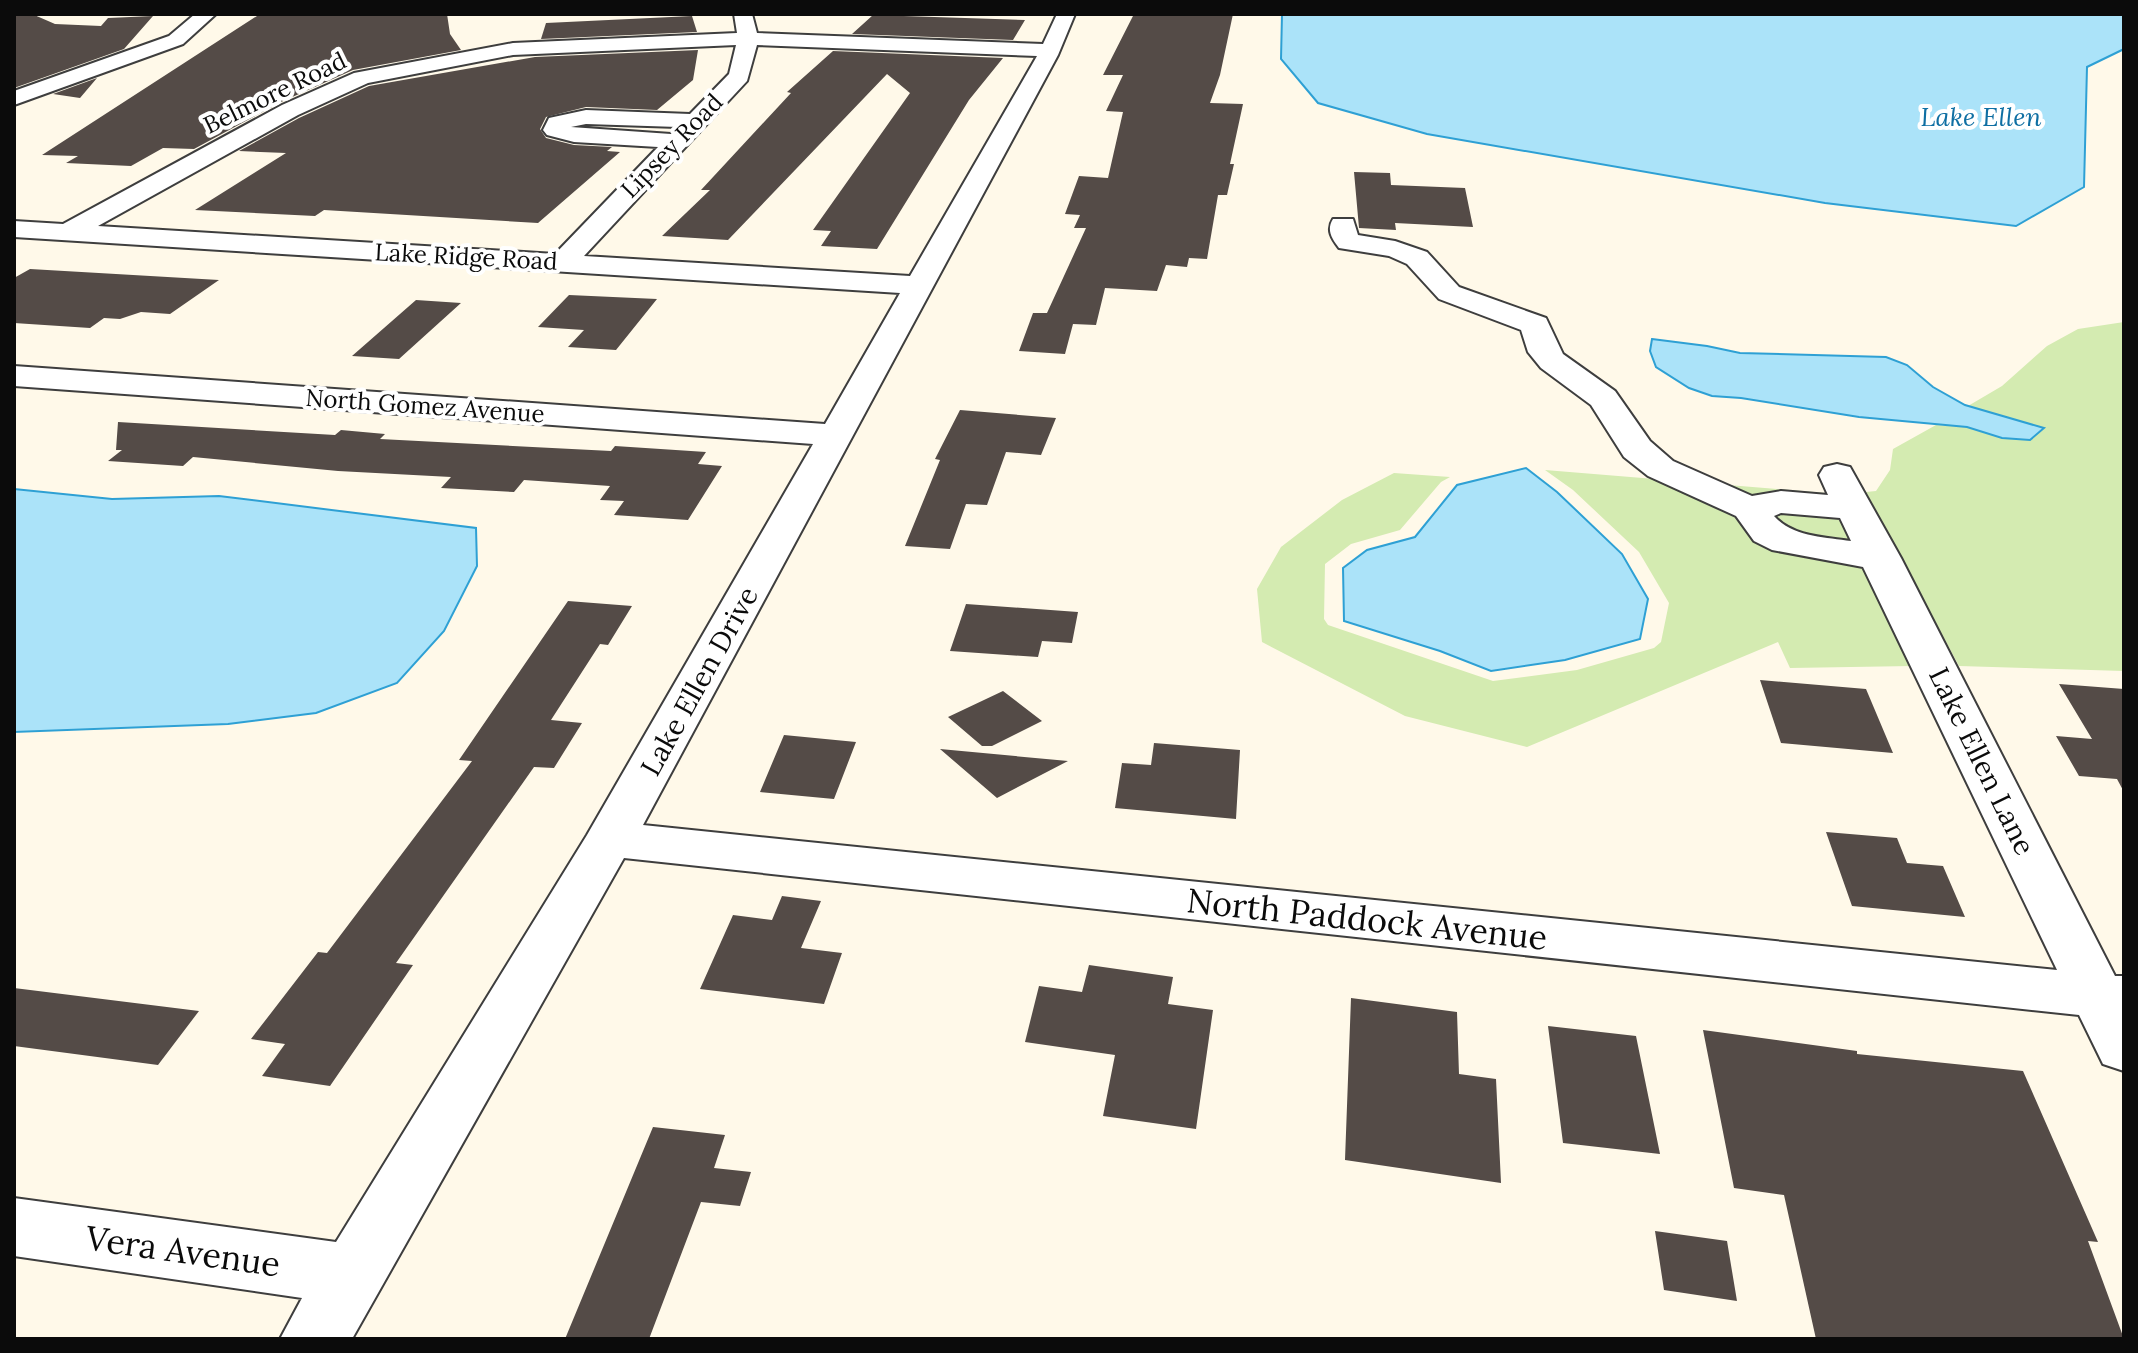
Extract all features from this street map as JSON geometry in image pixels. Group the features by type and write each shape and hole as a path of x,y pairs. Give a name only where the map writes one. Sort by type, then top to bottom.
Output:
{"street":[{"path":"14,98 176,40 207,14"},
{"name":"Lipsey Road","path":"562,263 739,76 748,39 743,14"},
{"path":"506,26 513,49"},
{"name":"Belmore Road","path":"66,233 290,110 362,78 513,49 748,39 1058,32"},
{"name":"Lake Ellen Drive","path":"315,1339 610,839 1058,32"},
{"path":"676,141 574,135 555,130 557,123 586,117 697,121"},
{"path":"1343,225 1344,236 1349,242 1395,249 1417,258 1449,293 1535,325 1537,338 1550,361 1602,397 1639,451 1658,466 1756,511 1755,518 1768,533 1786,542 1881,558"},
{"name":"Lake Ridge Road","path":"14,229 918,285"},
{"name":"North Gomez Avenue","path":"14,376 837,435"},
{"name":"Lake Ellen Lane","path":"1756,511 1757,506 1846,492 2111,997 2124,1048"},
{"name":"North Paddock Avenue","path":"610,839 2111,997"},
{"name":"Vera Avenue","path":"14,1227 353,1275"}],"green space":[{"path":"2124,322 2124,671 1959,666 1866,492 1876,491 1890,470 1893,449 1936,425 1967,427 2002,438 2043,428 1968,406 2002,386 2047,346 2078,329"},
{"path":"1545,470 1826,493 1912,666 1790,668 1778,642 1527,747 1405,716 1262,642 1257,589 1281,547 1342,500 1394,473 1450,477 1441,482 1400,530 1351,544 1325,564 1324,619 1328,625 1493,681 1577,670 1654,648 1661,642 1669,603 1639,552 1573,490"}],"water":[{"name":"Lake Ellen","path":"1282,14 2124,14 2124,49 2087,67 2084,187 2016,226 1825,203 1427,134 1318,103 1281,59"},
{"path":"1652,339 1740,353 1886,357 1907,365 1933,387 1965,405 2044,428 2030,440 2002,438 1967,427 1859,417 1712,396 1689,388 1656,367 1650,351"},
{"path":"1526,468 1557,492 1622,554 1648,599 1640,639 1565,660 1491,671 1440,651 1344,621 1343,568 1367,550 1415,537 1457,485"},
{"path":"14,489 112,499 219,496 476,528 477,566 444,631 397,683 316,713 228,724 14,732"}],"building":[{"path":"14,14 32,14 55,24 101,26 108,18 153,16 124,49 14,88"},
{"path":"260,14 447,14 450,34 461,50 353,70 281,102 194,149 163,148 131,166 66,163 78,156 42,155"},
{"path":"1134,14 1233,14 1220,75 1210,103 1243,104 1230,164 1234,164 1227,195 1218,195 1207,259 1189,258 1187,267 1166,265 1157,291 1105,288 1096,325 1073,324 1065,354 1019,351 1033,313 1047,313 1086,228 1074,228 1080,215 1065,214 1079,176 1108,178 1123,112 1106,111 1123,75 1103,75"},
{"path":"873,15 1025,20 1013,40 852,34"},
{"path":"692,16 697,32 541,39 546,23"},
{"path":"698,50 693,80 657,110 586,107 546,117 540,129 546,138 574,145 612,147 607,151 620,152 538,223 324,210 315,216 195,210 286,153 239,151 299,118 369,86 535,57"},
{"path":"833,51 1003,58 969,100 877,249 821,246 831,231 813,230 910,93 887,74 728,240 662,236 710,190 701,190 791,93 787,92"},
{"path":"97,78 80,98 53,94"},
{"path":"1354,172 1390,173 1391,185 1465,188 1473,227 1395,223 1396,230 1359,228"},
{"path":"30,269 219,280 170,314 141,312 120,319 104,318 90,328 14,323 14,278"},
{"path":"569,295 657,299 616,350 568,347 584,330 538,327"},
{"path":"416,300 461,303 399,359 352,356"},
{"path":"960,410 1056,418 1041,455 1006,452 987,505 966,504 950,549 905,546 940,460 935,459"},
{"path":"118,422 335,435 341,430 385,434 380,439 611,451 615,446 706,452 698,464 722,466 688,520 614,515 624,501 600,500 610,486 524,480 514,492 441,488 451,477 338,471 193,457 183,466 108,461 122,450 116,450"},
{"path":"568,601 632,606 608,645 600,644 551,720 582,723 554,768 534,767 396,963 413,965 330,1086 262,1076 285,1044 251,1039 318,952 327,953 472,761 459,760"},
{"path":"966,604 1078,612 1072,643 1042,641 1038,657 950,651"},
{"path":"1760,680 1866,689 1893,753 1781,743"},
{"path":"2059,684 2124,689 2124,792 2117,779 2079,776 2056,736 2092,739"},
{"path":"1003,691 1042,721 992,746 982,746 948,717"},
{"path":"784,735 856,742 834,799 760,792"},
{"path":"1154,743 1240,750 1236,819 1115,808 1122,763 1151,765"},
{"path":"940,749 1068,761 997,798"},
{"path":"1826,832 1897,838 1907,863 1943,866 1965,917 1852,906"},
{"path":"782,896 821,901 801,948 842,953 824,1004 700,989 733,915 772,920"},
{"path":"1089,965 1173,977 1168,1004 1213,1010 1196,1129 1103,1116 1115,1055 1025,1042 1039,986 1082,992"},
{"path":"14,988 199,1011 158,1065 14,1046"},
{"path":"1351,998 1457,1012 1459,1074 1496,1079 1501,1183 1345,1160"},
{"path":"1548,1026 1636,1036 1660,1154 1563,1143"},
{"path":"1703,1030 1857,1051 1857,1054 2023,1071 2098,1242 2088,1241 2124,1339 1816,1339 1784,1195 1734,1188"},
{"path":"653,1127 725,1135 714,1168 751,1172 740,1206 701,1202 649,1339 565,1339"},
{"path":"1655,1231 1727,1241 1737,1301 1664,1290"}]}
